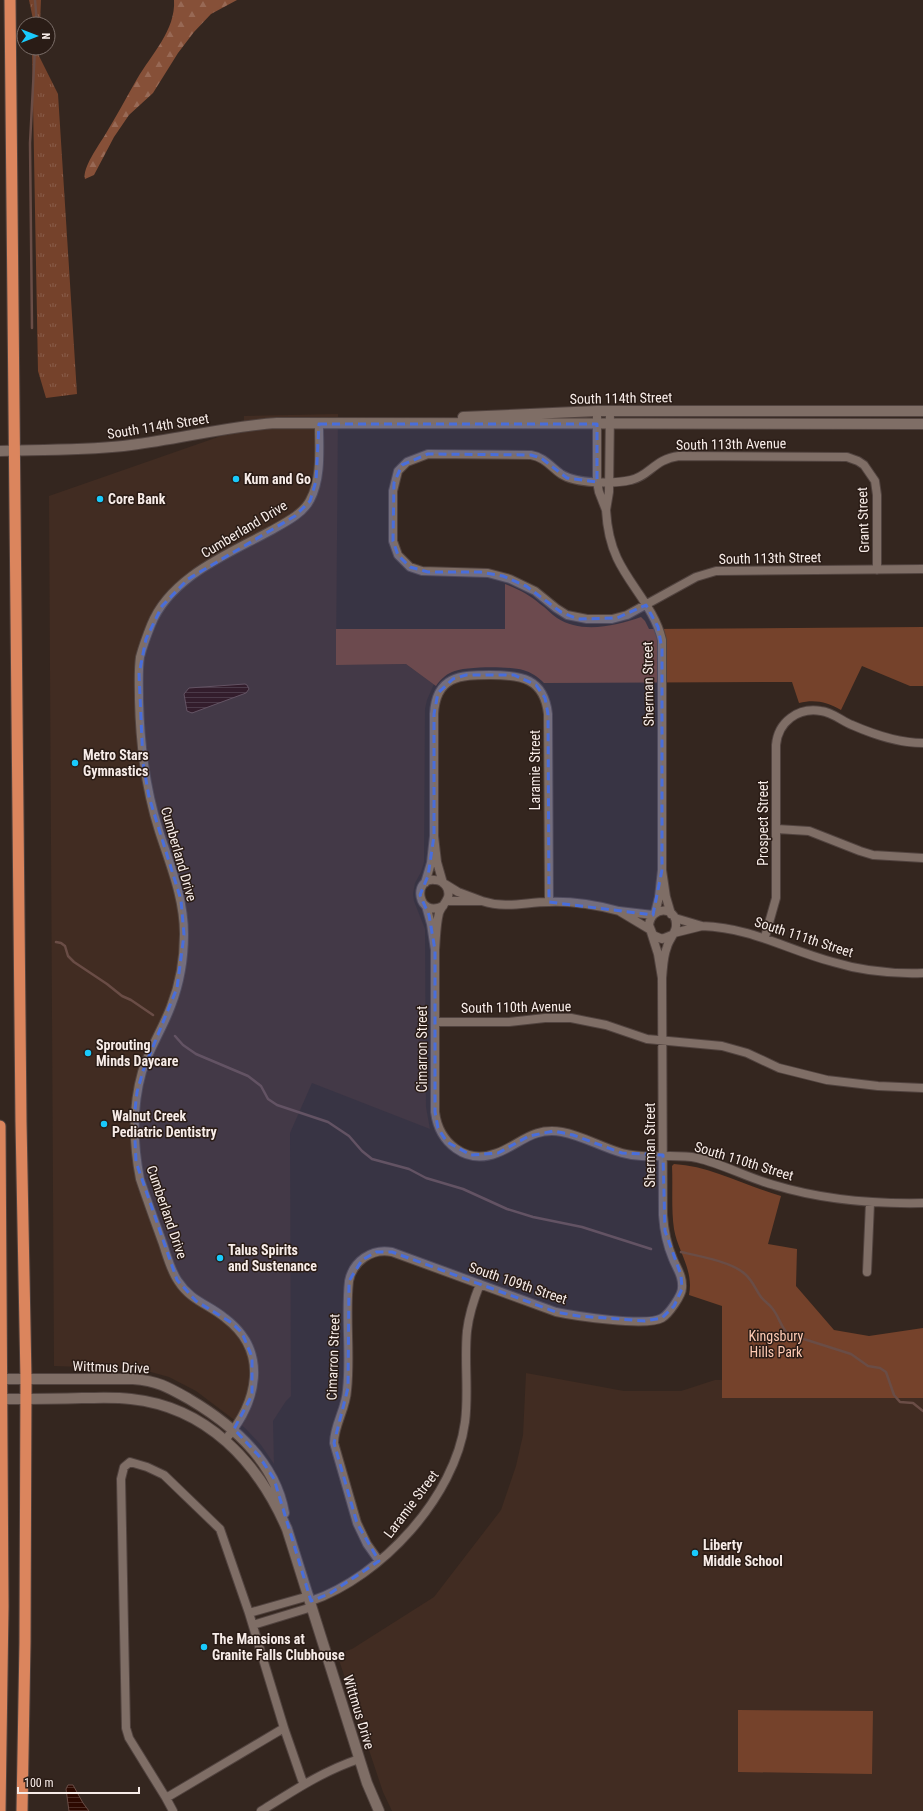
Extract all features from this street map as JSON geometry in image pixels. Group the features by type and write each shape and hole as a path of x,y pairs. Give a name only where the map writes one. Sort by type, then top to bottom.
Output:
{"highway":[{"path":"10,0 21,1114 26,1379 25,1642 22,1811"},
{"path":"0,1126 3,1685 0,1811"}],"street":[{"name":"South 114th Street","path":"319,424 597,411 923,411"},
{"name":"Sherman Street","path":"597,411 597,482 598,492 606,510"},
{"name":"Sherman Street","path":"610,411 609,482 606,510 609,536 617,558 658,627 662,649 662,870 659,897 654,914"},
{"name":"South 114th Street","path":"0,451 104,448 133,445 248,425 277,423 923,424"},
{"name":"Cumberland Drive","path":"225,1440 234,1429 252,1395 254,1370 252,1357 242,1333 222,1314 196,1301 177,1280 140,1178 136,1162 134,1118 137,1092 142,1071 172,1006 181,970 184,935 181,900 172,866 149,797 146,780 140,727 140,657 152,621 174,591 204,568 295,516 310,501 316,481 319,424"},
{"name":"South 113th Avenue","path":"404,562 398,555 393,541 393,491 398,471 402,465 412,459 428,454 531,455 541,458 567,478 579,481 597,482 624,482 638,478 660,461 679,456 840,456 858,461 869,470"},
{"name":"Grant Street","path":"869,470 875,481 877,495 877,570"},
{"name":"South 113th Street","path":"404,562 416,570 422,571 484,572 510,579 535,591 561,612 578,619 617,618 627,615 696,576 716,571 923,569"},
{"name":"Laramie Street","path":"434,836 434,714 436,700 443,688 458,676 514,675 530,680 541,692 547,705 549,902"},
{"name":"Prospect Street","path":"765,938 776,898 777,741 783,726 795,714 811,710 824,711 852,725 885,738 905,743 923,744"},
{"path":"777,829 809,831 873,855 923,858"},
{"path":"434,836 431,864 425,883 421,888 421,901 426,906 434,909 445,904 482,901"},
{"path":"434,836 437,862 444,884 448,890 445,904"},
{"name":"Sherman Street","path":"662,870 666,897 673,916"},
{"path":"425,883 433,880 482,901 506,906 549,902 584,904 619,911 654,914 663,911 673,916 677,926 673,934 662,939 656,937 650,930 619,911"},
{"name":"Cimarron Street","path":"434,950 438,922 445,904"},
{"name":"Cimarron Street","path":"426,906 431,924 434,950 436,1120 441,1135 447,1142 459,1151 470,1154"},
{"path":"650,930 649,922 654,914"},
{"name":"South 111th Street","path":"673,916 702,926 738,930 847,966 874,971 923,973"},
{"name":"South 111th Street","path":"673,934 702,926"},
{"name":"Sherman Street","path":"650,930 658,954 662,978"},
{"name":"Sherman Street","path":"673,934 665,954 662,978 662,1041 663,1214 665,1231 672,1259 681,1275 682,1289 674,1306"},
{"name":"South 110th Avenue","path":"435,1022 509,1022 545,1018 571,1018 606,1025 640,1038 662,1041 700,1042 722,1046 747,1053 779,1068 827,1080 878,1086 923,1088"},
{"name":"South 110th Street","path":"470,1154 486,1156 498,1153 529,1136 554,1131 574,1135 622,1153 644,1156 663,1155 688,1157 706,1161 763,1182 808,1194 870,1203 923,1203"},
{"path":"868,1272 870,1203"},
{"name":"South 109th Street","path":"356,1265 364,1257 389,1251 556,1312 578,1316 645,1321 662,1318 674,1306"},
{"name":"Cimarron Street","path":"356,1265 351,1274 348,1287 347,1393 343,1413 335,1433 334,1443 357,1524 366,1544 379,1561"},
{"name":"Laramie Street","path":"311,1601 329,1594 379,1561 406,1536 428,1507 447,1478 458,1454 466,1415 468,1327 471,1311 480,1284"},
{"name":"Wittmus Drive","path":"1,1380 148,1380 168,1386 203,1407 234,1429 259,1456 274,1479 282,1500 287,1528"},
{"name":"Wittmus Drive","path":"1,1399 131,1399 157,1404 177,1410 197,1420 216,1432 237,1451 264,1484 276,1504 287,1528 359,1759 379,1811"},
{"path":"173,1811 129,1738 126,1728 121,1479 124,1467 130,1462 147,1467 164,1475 220,1529 249,1613 284,1728 302,1780 305,1784"},
{"path":"249,1613 311,1601"},
{"path":"253,1626 311,1601"},
{"path":"166,1798 284,1728"},
{"path":"261,1811 336,1767 359,1759"}],"highlighted area":[{"path":"319,424 597,424 597,482 567,478 541,458 531,455 428,454 402,465 394,483 393,541 398,555 410,567 428,572 480,572 503,576 526,586 561,612 578,619 617,618 646,605 658,627 662,649 662,870 653,915 549,902 548,714 545,698 536,685 514,675 466,675 453,679 438,693 434,714 434,836 428,876 420,895 429,915 435,950 435,1112 438,1128 447,1142 471,1155 498,1153 529,1136 554,1131 573,1135 622,1153 663,1155 665,1231 681,1275 682,1289 674,1306 662,1318 645,1321 578,1316 556,1312 392,1252 376,1252 362,1260 349,1281 348,1388 334,1443 357,1523 379,1561 329,1594 311,1601 274,1479 259,1456 234,1429 252,1395 252,1357 242,1333 232,1323 196,1301 177,1280 136,1162 134,1118 137,1092 143,1071 177,988 184,935 181,900 149,797 143,763 139,674 146,639 162,606 188,579 295,516 310,501 316,481"}],"shaded area":[{"path":"338,414 336,665 406,664 434,684 425,709 424,862 415,883 413,894 414,901 425,929 426,1107 430,1129 312,1083 290,1133 291,1396 273,1421 274,1464 261,1445 245,1428 196,1391 169,1377 140,1369 54,1366 49,496 244,428 244,416"},
{"path":"245,684 249,689 246,693 192,713 187,711 184,694 189,688"},
{"name":"Liberty Middle School","path":"526,1373 624,1391 681,1391 715,1380 722,1380 722,1398 923,1398 923,1811 392,1811 383,1792 337,1654 352,1649 434,1597 501,1510 516,1466 523,1435"},
{"path":"68,1785 73,1785 89,1811 69,1811 66,1789"}],"green space":[{"path":"29,0 41,0 40,16 32,16"},
{"path":"174,0 237,0 211,14 194,32 178,53 153,93 129,115 114,137 94,175 85,179 88,163 137,79 167,32 174,11"},
{"path":"32,56 39,56 58,94 77,394 46,398 38,371"},
{"path":"505,584 528,595 557,618 566,623 577,626 599,627 621,623 641,617 649,629 923,627 923,686 910,686 862,666 841,710 821,702 810,701 799,703 792,682 544,683 534,675 523,670 487,667 452,672 443,678 436,686 406,664 336,665 336,629 505,629"},
{"name":"Kingsbury Hills Park","path":"674,1164 701,1168 781,1196 768,1244 797,1249 796,1286 834,1330 869,1336 923,1328 923,1398 722,1398 722,1306 689,1295 690,1286 688,1269 676,1237 673,1221 672,1166"},
{"path":"738,1710 873,1711 872,1774 738,1772"}],"waterway":[{"path":"35,0 36,16"},
{"path":"32,328 30,143 35,56"},
{"path":"56,942 65,946 68,956 74,962 122,996 131,1000 153,1015"},
{"path":"175,1036 183,1045 196,1054 248,1076 261,1086 268,1099 277,1105 328,1122 349,1136 362,1151 372,1159 409,1169 426,1178 463,1189 507,1209 533,1217 582,1227 651,1249"},
{"path":"681,1252 715,1260 739,1270 752,1282 761,1297 774,1311 788,1334 851,1354 868,1366 880,1368 886,1372 894,1395 900,1402 913,1403 923,1411"}],"place":[{"name":"Kum and Go","path":"236,479"},
{"name":"Core Bank","path":"100,499"},
{"name":"Metro Stars Gymnastics","path":"75,763"},
{"name":"Sprouting Minds Daycare","path":"88,1053"},
{"name":"Walnut Creek Pediatric Dentistry","path":"104,1124"},
{"name":"Talus Spirits and Sustenance","path":"220,1258"},
{"name":"Liberty Middle School","path":"695,1553"},
{"name":"The Mansions at Granite Falls Clubhouse","path":"204,1647"}]}
